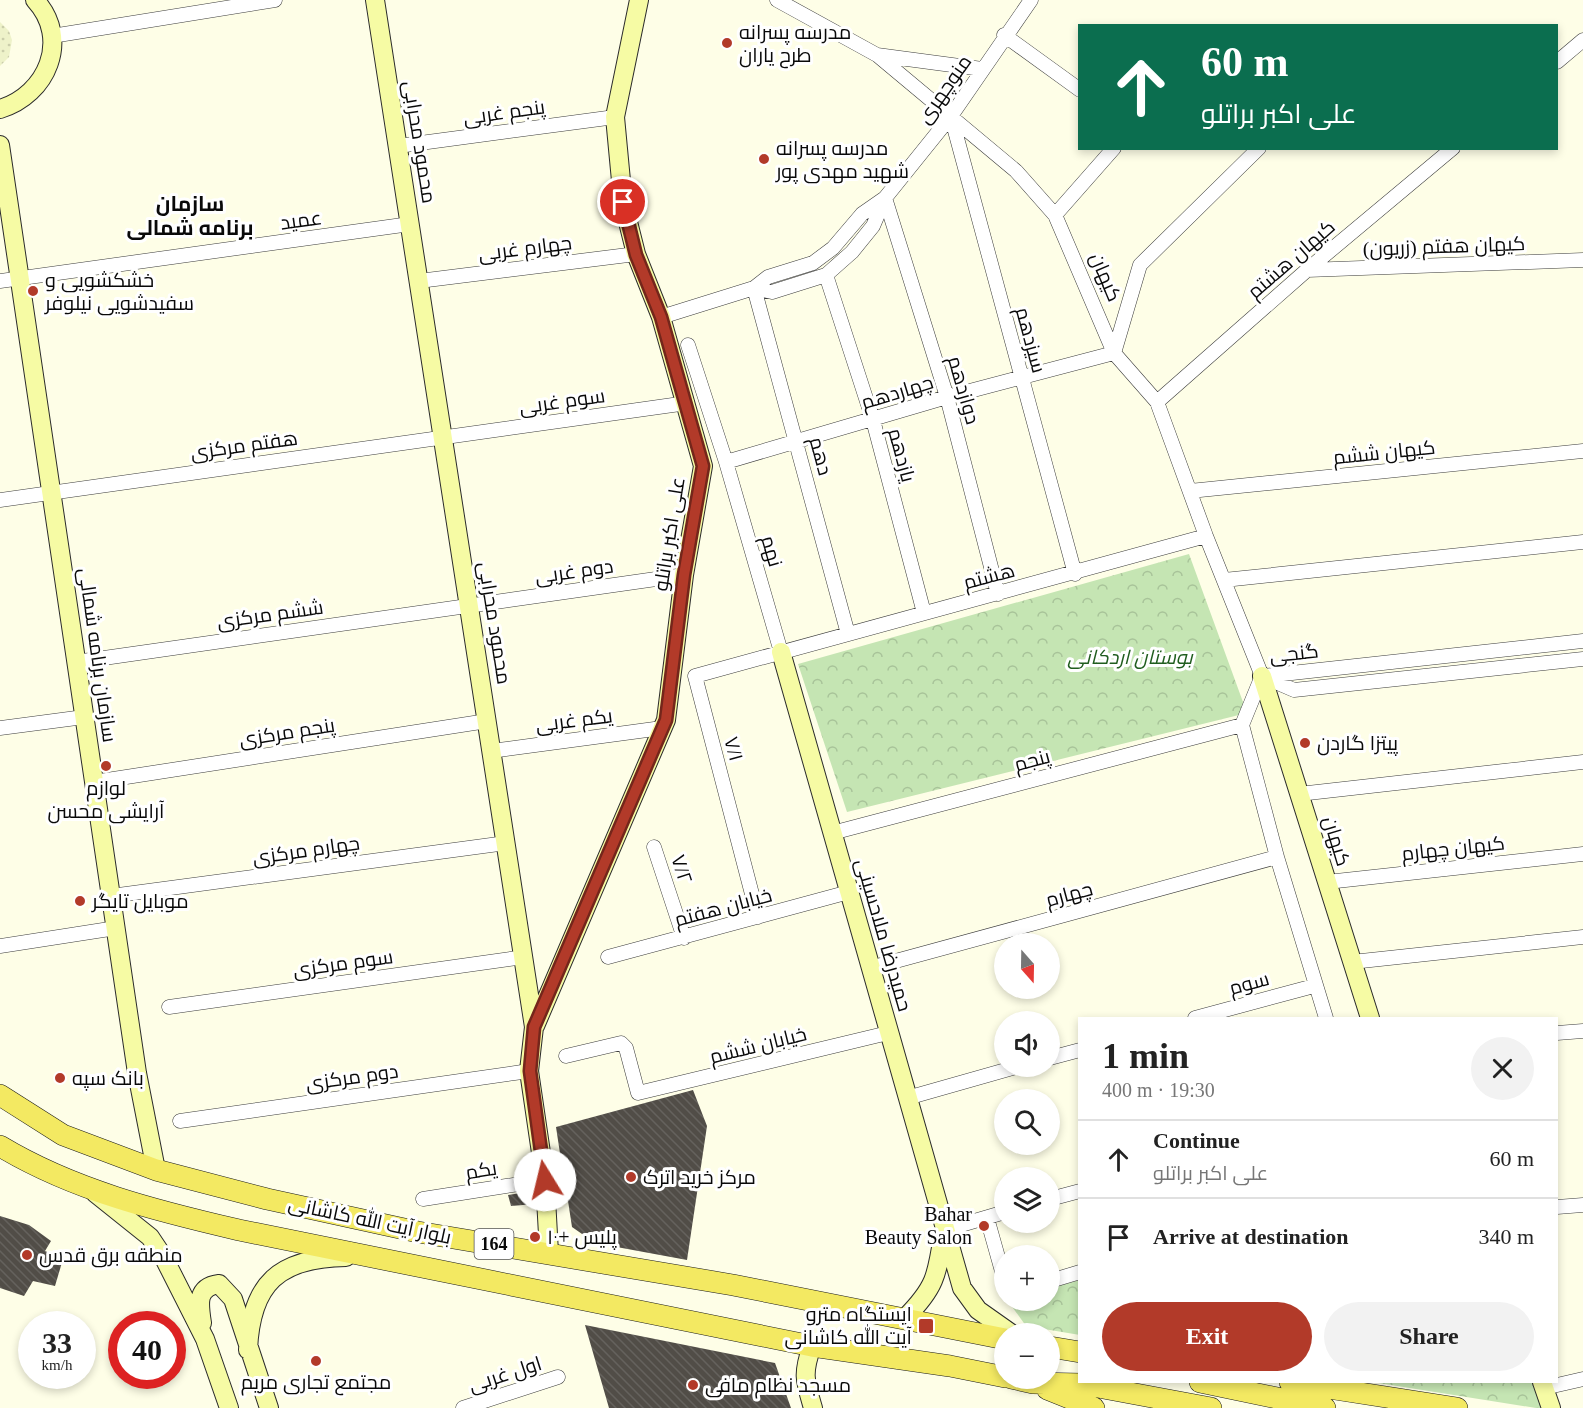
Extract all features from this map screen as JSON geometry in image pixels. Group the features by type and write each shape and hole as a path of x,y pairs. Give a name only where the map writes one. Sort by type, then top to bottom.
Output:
{"main road":[{"name":"بلوار آیت الله کاشانی","path":"0,1095 63,1135 156,1170 267,1199 418,1232 549,1253 905,1318 994,1337"},
{"name":"بلوار آیت الله کاشانی","path":"0,1146 52,1173 149,1209 396,1263 813,1346 994,1375"},
{"path":"1060,1349 1078,1352"},
{"path":"1205,1383 1325,1408"},
{"path":"1296,1383 1457,1408"},
{"path":"1060,1384 1082,1384 1211,1408"},
{"path":"1048,1389 1094,1408"}],"street":[{"path":"0,109 15,104 32,92 45,76 52,56 52,36 47,18 35,0"},
{"path":"52,36 275,0"},
{"name":"محمود محرابی","path":"375,0 534,1027 530,1071 545,1180 549,1253"},
{"name":"علی اکبر براتلو","path":"534,1027 666,720 684,575 703,466 661,317 636,255 623,202 615,117 639,0"},
{"name":"کیهان","path":"777,0 877,55 1016,171 1054,215 1114,353 1157,402 1206,537 1262,676 1370,1017"},
{"name":"منوچهری","path":"754,288 772,292 826,275 873,226 885,198 951,116 1030,0"},
{"path":"1004,35 1078,89"},
{"path":"1558,61 1583,40"},
{"path":"877,55 982,69"},
{"name":"سیزدهم","path":"951,116 1075,574"},
{"name":"پنجم غربی","path":"398,146 615,117"},
{"name":"سازمان برنامه شمالی","path":"0,145 137,1073 156,1170"},
{"path":"1054,215 1112,150"},
{"path":"1114,353 1140,265 1257,150"},
{"name":"کیهان هشتم","path":"1157,402 1307,270 1451,150"},
{"name":"منوچهری","path":"661,317 754,288 768,278 813,263 832,248 862,214 885,198"},
{"name":"دوازدهم","path":"885,198 947,397 998,594"},
{"name":"عمید","path":"0,281 410,224"},
{"name":"چهارم غربی","path":"419,281 636,255"},
{"name":"کیهان هفتم (زریون)","path":"1307,270 1583,260"},
{"name":"یازدهم","path":"826,275 873,420 924,613"},
{"name":"دهم","path":"754,288 848,634"},
{"name":"نهم","path":"688,345 726,462 781,652"},
{"name":"چهاردهم","path":"726,462 947,397 1114,353"},
{"name":"سوم غربی","path":"443,438 687,403"},
{"name":"هفتم مرکزی","path":"0,500 443,438"},
{"name":"کیهان ششم","path":"1190,491 1583,451"},
{"name":"هشتم","path":"781,652 1206,537"},
{"path":"1224,580 1583,542"},
{"name":"دوم غربی","path":"469,606 684,575"},
{"name":"ششم مرکزی","path":"76,662 469,606"},
{"name":"گنجی","path":"1262,676 1583,641"},
{"name":"حمیدرضا ملاحسینی","path":"781,652 962,1288 978,1310 996,1323"},
{"name":"۷/۱","path":"758,917 695,676 781,652"},
{"name":"گنجی","path":"1262,676 1294,690 1583,659"},
{"path":"1262,676 1242,725 1277,857 1314,986 1326,1017"},
{"path":"0,728 84,717"},
{"name":"پنجم مرکزی","path":"94,782 487,721"},
{"name":"پنجم","path":"832,833 1242,725"},
{"name":"یکم غربی","path":"491,751 663,728"},
{"path":"1299,794 1583,762"},
{"name":"چهارم مرکزی","path":"111,896 506,843"},
{"name":"۷/۲","path":"654,847 684,938"},
{"name":"کیهان چهارم","path":"1327,882 1583,854"},
{"name":"چهارم","path":"870,968 1277,857"},
{"name":"خیابان هفتم","path":"608,957 849,892"},
{"path":"0,946 116,928"},
{"path":"1352,962 1583,937"},
{"name":"سوم مرکزی","path":"169,1007 524,957"},
{"name":"سوم","path":"1199,1017 1314,986"},
{"path":"1558,1033 1583,1030"},
{"name":"خیابان ششم","path":"566,1056 621,1043 626,1048 638,1093 888,1033"},
{"path":"1060,1055 1078,1051"},
{"name":"دوم مرکزی","path":"180,1121 530,1071"},
{"path":"907,1098 994,1073"},
{"name":"یکم","path":"423,1199 545,1180"},
{"path":"87,1186 150,1237 164,1258 205,1339 229,1408"},
{"path":"1060,1196 1078,1192"},
{"path":"1558,1208 1583,1205"},
{"path":"905,1318 927,1296 938,1270 944,1230 994,1216"},
{"path":"987,1218 995,1245"},
{"path":"248,1350 249,1329 263,1287 293,1265 316,1257 346,1257 396,1263"},
{"path":"1060,1278 1078,1273"},
{"path":"205,1339 199,1302 202,1291 210,1285 219,1284 232,1299 269,1408"},
{"path":"813,1346 804,1369 804,1379 813,1408"},
{"name":"اول غربی","path":"463,1408 558,1377"},
{"path":"1558,1382 1583,1379"},
{"path":"1543,1384 1551,1408"}],"green space":[{"path":"0,22 9,31 12,40 9,57 0,66"},
{"name":"بوستان اردکانی","path":"1189,554 1247,713 847,812 798,664"},
{"path":"1078,1281 1078,1335 1060,1332 1060,1323 1024,1323 1015,1311 1060,1311 1060,1285"},
{"path":"1378,1383 1536,1383 1545,1408"}],"building":[{"name":"مرکز خرید اترک","path":"693,1090 707,1126 687,1260 595,1243 572,1227 568,1201 557,1202 556,1180 564,1180 556,1127"},
{"path":"534,1191 535,1204 511,1206 508,1195"},
{"name":"منطقه برق قدس","path":"0,1216 29,1225 51,1241 45,1251 63,1259 55,1286 33,1281 24,1296 0,1288"},
{"name":"مسجد نظام مافی","path":"585,1325 775,1363 791,1408 609,1408"}],"place":[{"name":"مدرسه پسرانه طرح یاران","path":"727,43"},
{"name":"مدرسه پسرانه شهید مهدی پور","path":"764,159"},
{"name":"خشکشویی و سفیدشویی نیلوفر","path":"33,291"},
{"name":"پیتزا گاردن","path":"1305,743"},
{"name":"لوازم آرایشی محسن","path":"106,766"},
{"name":"موبایل تایگر","path":"80,901"},
{"name":"بانک سپه","path":"60,1078"},
{"name":"مرکز خرید اترک","path":"631,1177"},
{"name":"Bahar Beauty Salon","path":"984,1226"},
{"name":"پلیس +۱۰","path":"535,1237"},
{"name":"منطقه برق قدس","path":"27,1255"},
{"name":"ایستگاه مترو آیت الله کاشانی","path":"926,1326"},
{"name":"مجتمع تجاری مریم","path":"316,1361"},
{"name":"مسجد نظام مافی","path":"693,1385"}],"district":[{"name":"سازمان برنامه شمالی","path":"190,216"}],"route":[{"path":"545,1180 530,1071 534,1027 666,720 684,575 703,466 661,317 636,255 623,202"}]}
